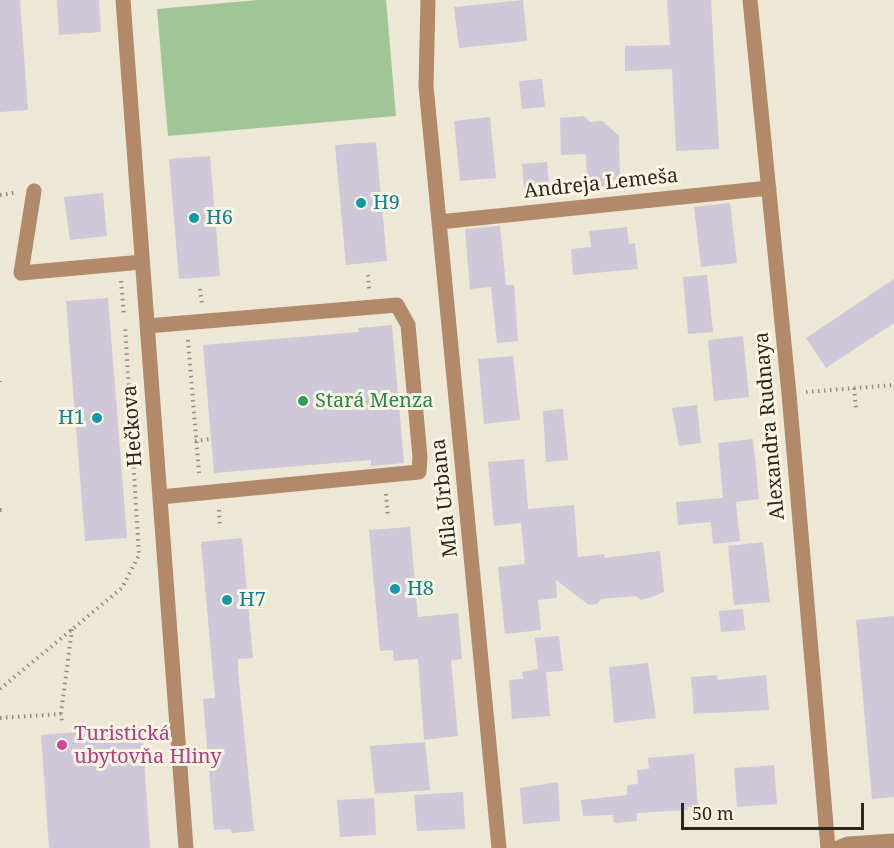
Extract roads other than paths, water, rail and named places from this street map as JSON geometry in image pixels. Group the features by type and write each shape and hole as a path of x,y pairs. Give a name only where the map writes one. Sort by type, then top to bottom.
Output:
{"street":[{"name":"Hečkova","path":"123,0 186,848"},
{"name":"Mila Urbana","path":"428,0 426,86 500,848"},
{"name":"Alexandra Rudnaya","path":"750,0 828,848"},
{"name":"Andreja Lemeša","path":"439,222 769,188"},
{"path":"34,191 21,273 142,262"},
{"path":"147,326 397,304 408,325 419,472 160,497"},
{"path":"838,848 848,844 894,841"}],"place":[{"name":"H9","path":"361,203"},
{"name":"H6","path":"194,218"},
{"name":"Stará Menza","path":"303,401"},
{"name":"H1","path":"97,418"},
{"name":"H8","path":"395,589"},
{"name":"H7","path":"227,600"},
{"name":"Turistická ubytovňa Hliny","path":"62,745"}]}
